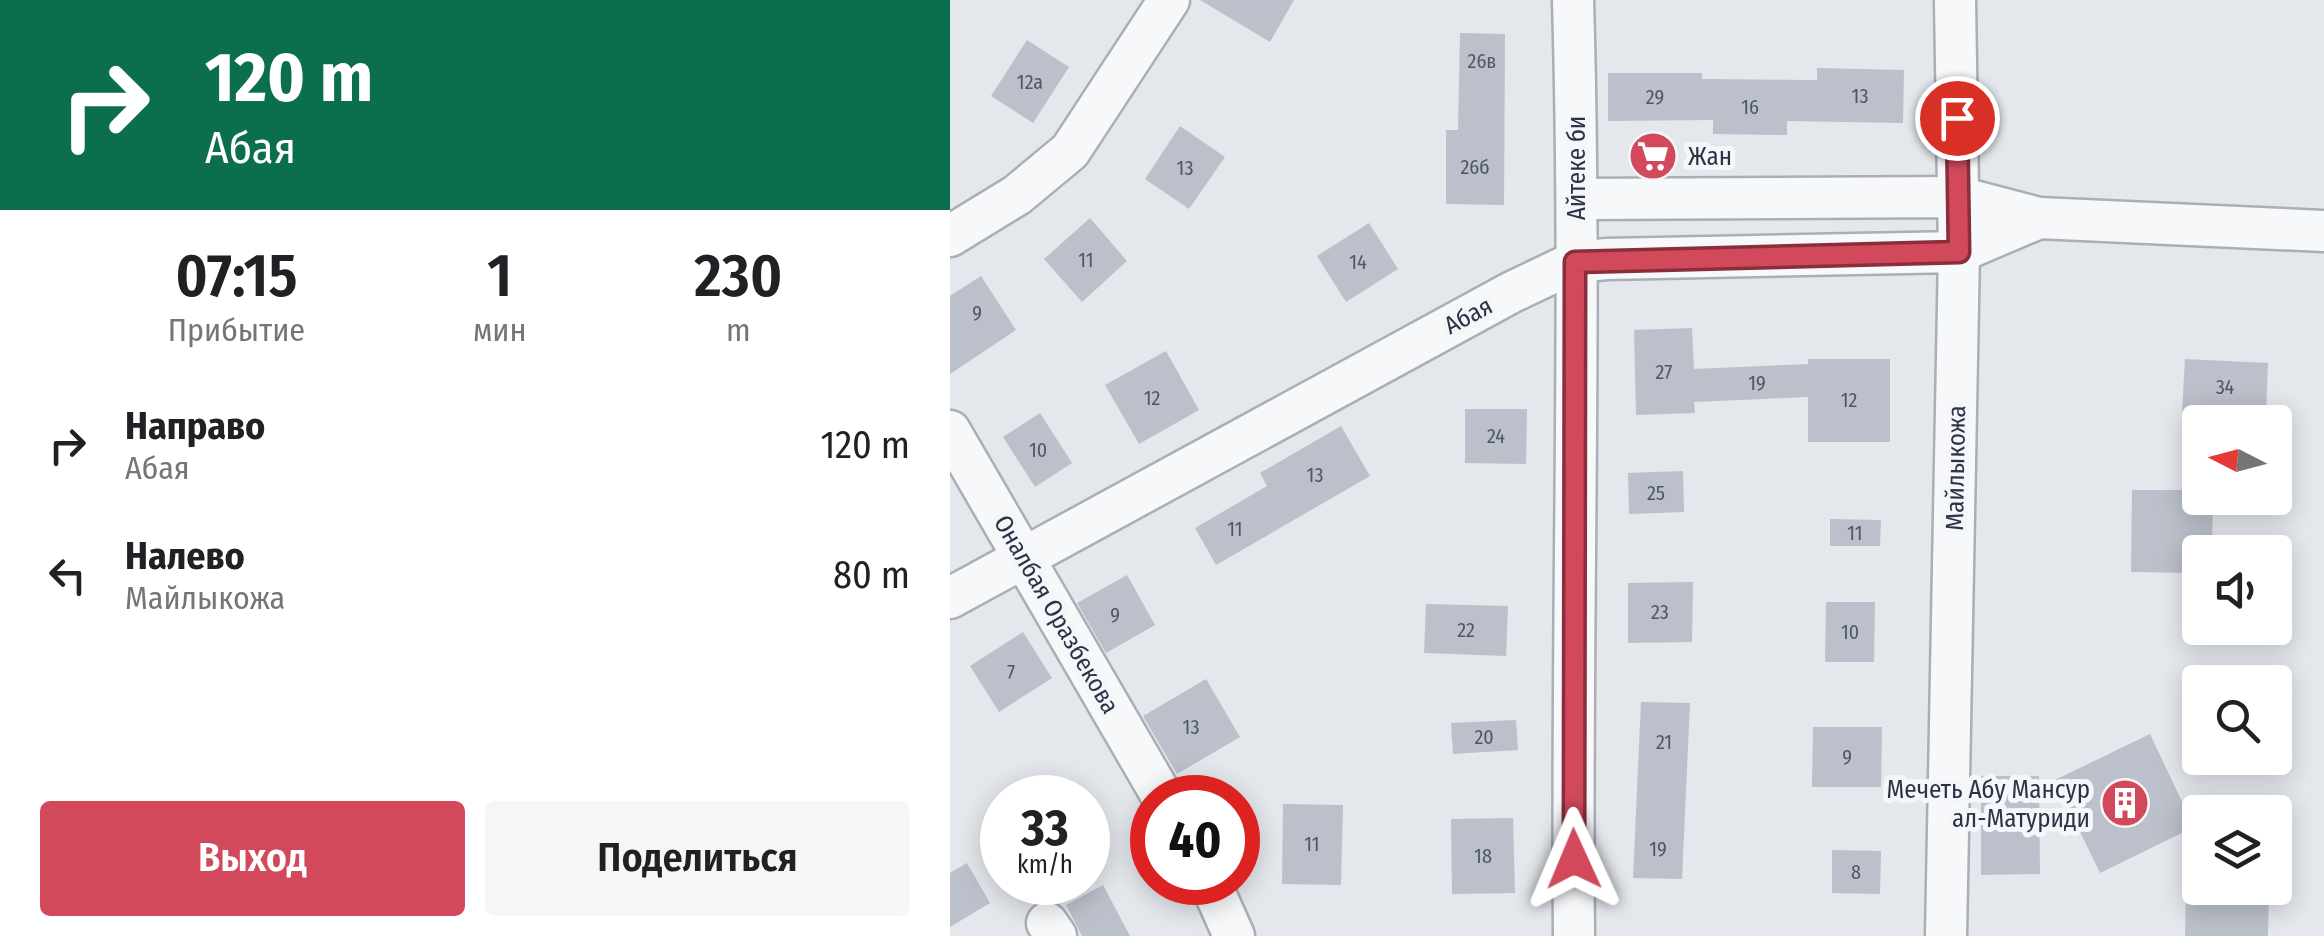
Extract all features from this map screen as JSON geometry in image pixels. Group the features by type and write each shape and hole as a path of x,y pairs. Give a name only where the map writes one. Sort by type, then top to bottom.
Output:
{"street":[{"path":"950,236 1018,195 1070,151 1169,0"},
{"name":"Айтеке би","path":"1573,0 1578,199 1574,936"},
{"name":"Майлыкожа","path":"1946,936 1959,252 1955,0"},
{"name":"Абая","path":"1578,199 1958,197 2039,218 2324,232"},
{"name":"Абая","path":"950,598 1023,555 1575,262 1959,252 2039,218"},
{"name":"Оналбая Оразбекова","path":"950,431 1150,775"},
{"path":"1220,905 1234,936"}],"building":[{"path":"1200,0 1294,0 1270,42"},
{"path":"1460,33 1505,34 1504,205 1446,204 1446,130 1458,130"},
{"path":"1027,40 1069,67 1033,123 991,96"},
{"path":"1817,68 1904,70 1903,123 1787,121 1787,135 1713,134 1713,120 1608,121 1608,73 1702,73 1702,79 1817,80"},
{"path":"1180,126 1225,157 1189,209 1145,179"},
{"path":"1090,218 1127,261 1082,302 1044,259"},
{"path":"1369,223 1398,269 1346,302 1317,256"},
{"path":"981,276 1016,330 950,374 950,296"},
{"path":"1692,328 1694,369 1808,364 1808,359 1890,359 1890,442 1808,442 1808,397 1694,402 1695,413 1636,415 1634,330"},
{"path":"1166,351 1199,410 1139,444 1105,385"},
{"path":"2185,359 2268,363 2266,405 2182,405"},
{"path":"1465,409 1527,409 1526,464 1465,463"},
{"path":"1040,413 1072,463 1035,487 1003,437"},
{"path":"1341,426 1370,476 1216,565 1195,528 1267,486 1260,473"},
{"path":"1683,471 1684,512 1629,514 1628,473"},
{"path":"2132,490 2182,490 2182,515 2213,515 2212,535 2182,535 2182,573 2131,572"},
{"path":"1830,519 1881,520 1880,546 1830,546"},
{"path":"1127,575 1155,625 1106,653 1077,603"},
{"path":"1693,582 1692,642 1628,643 1628,583"},
{"path":"1826,602 1875,602 1874,662 1825,662"},
{"path":"1426,604 1508,606 1506,656 1424,653"},
{"path":"1023,632 1052,678 999,712 970,666"},
{"path":"1206,679 1240,737 1177,774 1143,716"},
{"path":"1641,702 1690,703 1682,879 1633,878"},
{"path":"1516,720 1518,750 1453,754 1451,723"},
{"path":"1813,727 1882,727 1881,787 1812,787"},
{"name":"Мечеть Абу Мансур ал-Матуриди","path":"2150,734 2182,802 2182,833 2100,873 2055,780"},
{"path":"1981,776 2039,776 2040,874 1981,875"},
{"path":"1283,804 1343,805 1341,885 1282,884"},
{"path":"1513,818 1515,893 1452,894 1451,819"},
{"path":"1832,850 1881,851 1880,894 1832,893"},
{"path":"967,863 980,886 980,905 987,905 950,927 950,873"},
{"path":"1110,898 1130,936 1082,936 1066,905 1110,905"},
{"path":"2186,905 2269,905 2268,936 2185,936"}],"place":[{"name":"Жан","path":"1653,156"},
{"name":"Мечеть Абу Мансур ал-Матуриди","path":"2125,803"}],"route":[{"path":"1574,859 1571,666 1575,262 1959,252 1957,118"}]}
